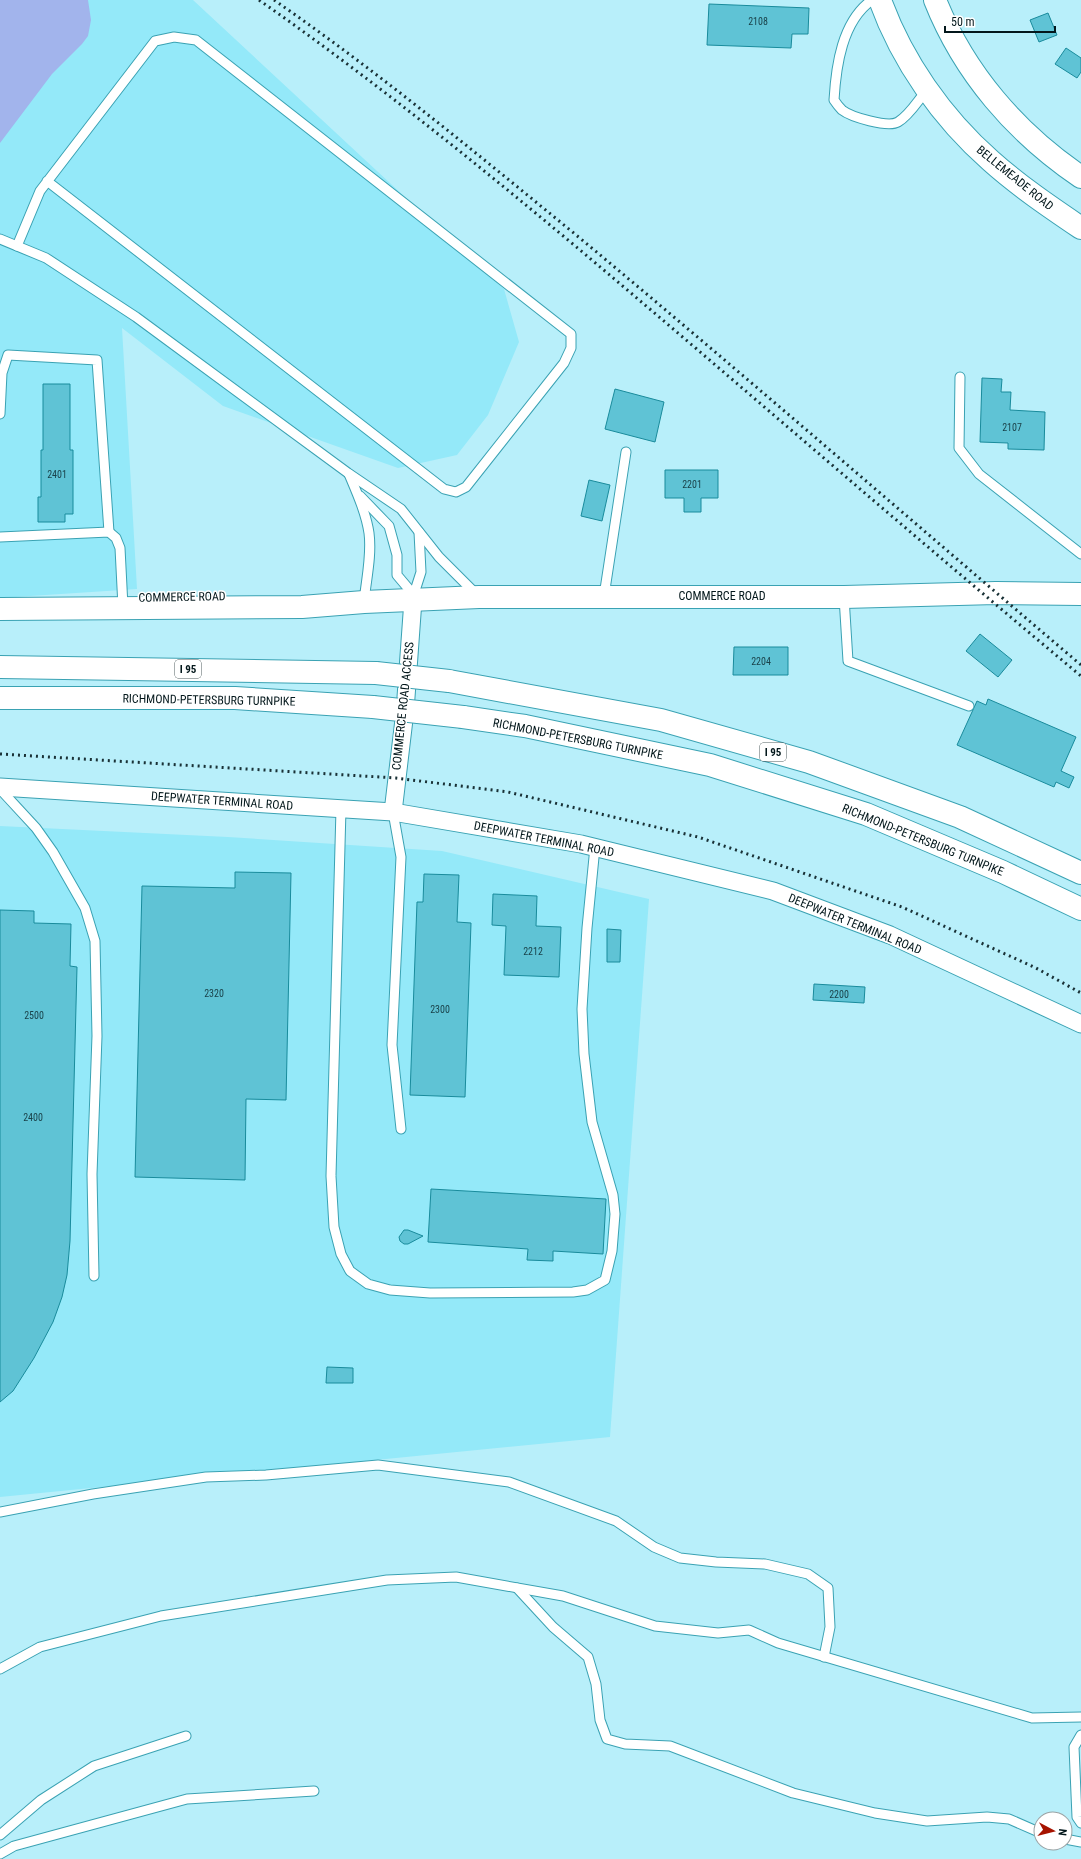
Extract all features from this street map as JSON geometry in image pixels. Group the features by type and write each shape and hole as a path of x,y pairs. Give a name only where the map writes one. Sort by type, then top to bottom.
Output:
{"main road":[{"name":"BELLEMEADE ROAD","path":"880,0 907,57 927,89 955,125 991,162 1034,196 1081,228"},
{"path":"935,0 952,37 965,60 996,102 1033,140 1081,177"},
{"name":"COMMERCE ROAD","path":"0,598 302,607 413,597 844,596 996,593 1081,594"},
{"name":"COMMERCE ROAD","path":"0,609 123,602"},
{"name":"I 95","path":"0,667 376,673 449,681 661,720 809,762 960,817 1081,873"},
{"name":"RICHMOND-PETERSBURG TURNPIKE","path":"0,698 235,698 373,707 463,717 525,726 710,765 866,814 1003,872 1081,909"}],"street":[{"name":"COMMERCE ROAD ACCESS","path":"393,812 405,711 413,597"},
{"name":"DEEPWATER TERMINAL ROAD","path":"0,788 393,812 595,847 773,892 890,935 1081,1024"}],"lane":[{"path":"872,0 863,6 851,23 835,74 834,100 842,110 857,118 882,123 897,123 906,116 927,89"},
{"path":"17,246 40,191 47,181 156,41 174,37 196,40 571,334 571,348 564,363 466,487 456,492 444,489 47,181"},
{"path":"0,239 46,258 136,317 348,473 401,509 439,557 479,597"},
{"path":"0,414 2,373 8,355 97,360 109,532"},
{"path":"960,377 959,448 979,474 1081,554"},
{"path":"604,596 626,452"},
{"path":"348,473 358,495 369,533 369,556 364,602"},
{"path":"358,495 389,526 397,555 397,575 413,597"},
{"path":"0,537 109,532 116,538 120,548 123,602"},
{"path":"413,597 421,572 419,532"},
{"path":"844,596 848,661 969,706"},
{"path":"0,788 36,828 53,852 85,908 95,940 97,1036 92,1174 94,1276"},
{"path":"341,808 331,1176 334,1227 341,1254 350,1271 368,1284 390,1290 430,1293 573,1292 587,1290 605,1280 612,1251 615,1214 614,1195 592,1122 584,1054 582,1009 587,928 595,847"},
{"path":"393,812 401,857 392,1045 401,1129"},
{"path":"0,1512 93,1494 206,1477 266,1475 378,1465 509,1482 616,1521 654,1547 680,1558 716,1562 765,1564 808,1574 828,1588 830,1627 824,1657"},
{"path":"0,1669 40,1647 161,1616 379,1582 456,1577 563,1596 655,1626 718,1633 749,1630 778,1643 1032,1718 1081,1717"},
{"path":"517,1588 553,1627 588,1657 596,1684 600,1720 608,1739 625,1744 670,1746 793,1794 875,1812 927,1821 987,1816 1009,1819 1033,1830"},
{"path":"1081,1735 1074,1746 1077,1817 1081,1823"},
{"path":"0,1834 41,1800 94,1766 186,1736"},
{"path":"0,1854 14,1846 187,1799 314,1790"}],"shaded area":[{"path":"0,0 193,0 504,289 519,342 488,415 457,455 398,468 223,406 122,328 137,589 0,598"},
{"path":"0,0 88,0 91,20 88,36 52,74 0,143"},
{"path":"0,826 228,837 442,851 649,899 610,1437 0,1497"}],"building":[{"path":"709,4 809,8 808,34 792,34 791,48 707,45"},
{"path":"1048,13 1057,35 1039,42 1030,20"},
{"path":"1066,48 1081,58 1081,72 1077,78 1055,64"},
{"path":"982,378 1002,379 1001,392 1011,392 1010,410 1045,412 1044,450 1008,449 1008,443 980,442"},
{"path":"43,384 70,384 70,450 73,450 73,514 65,514 65,522 38,522 38,497 41,497 41,450 43,450"},
{"path":"615,389 664,402 655,442 605,429"},
{"path":"665,470 718,470 718,498 701,498 701,512 684,512 684,498 665,498"},
{"path":"589,480 610,485 602,521 581,516"},
{"path":"980,634 1012,660 998,677 966,651"},
{"path":"734,647 788,647 788,675 733,675"},
{"path":"988,699 1076,737 1061,771 1074,777 1069,788 1056,782 1054,787 957,745 977,701 986,705"},
{"path":"235,872 291,873 286,1100 246,1099 245,1180 135,1177 142,886 235,888"},
{"path":"424,874 459,875 457,922 471,923 465,1097 410,1095 417,902 423,902"},
{"path":"493,894 537,896 536,926 561,927 559,977 504,975 506,926 492,925"},
{"path":"0,910 34,911 34,923 71,924 70,966 77,967 70,1241 67,1275 62,1297 53,1322 34,1358 13,1391 0,1402"},
{"path":"607,929 621,930 620,962 607,962"},
{"path":"814,984 865,987 864,1003 813,1000"},
{"path":"431,1189 606,1199 603,1254 553,1251 553,1261 527,1260 528,1249 428,1242"},
{"path":"404,1230 408,1230 423,1236 408,1244 404,1244 400,1241 399,1237"},
{"path":"327,1367 353,1368 353,1383 326,1383"}],"railway":[{"path":"259,0 375,85 487,173 652,311 1081,676"},
{"path":"274,0 314,28 392,87 581,239 1081,665"},
{"path":"0,754 396,778 508,792 698,837 902,907 1036,968 1081,993"}]}
